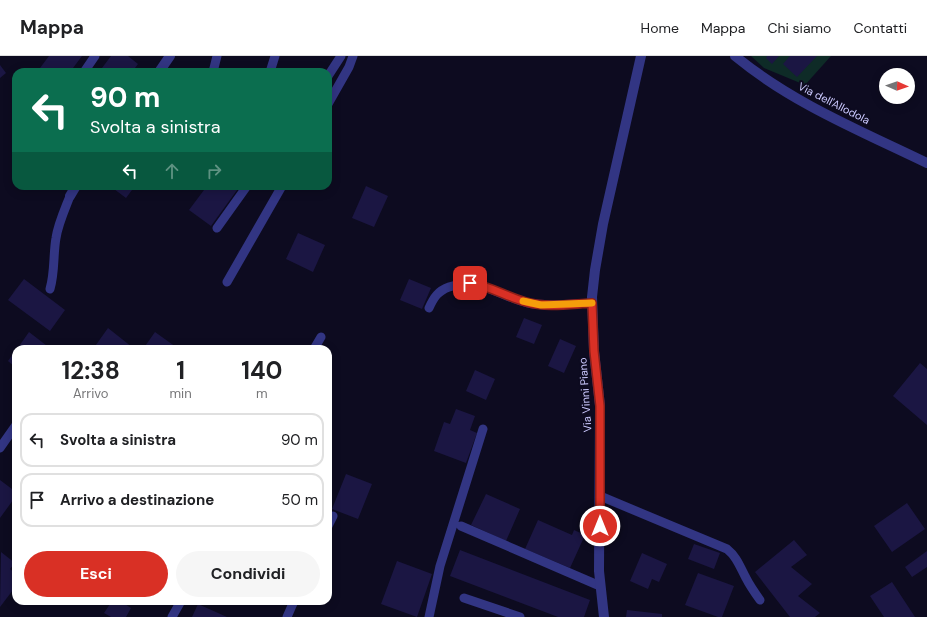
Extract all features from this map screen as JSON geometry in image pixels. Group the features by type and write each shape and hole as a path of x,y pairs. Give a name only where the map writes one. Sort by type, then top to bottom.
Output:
{"street":[{"path":"162,68 170,56"},
{"name":"Via Vinni Piano","path":"604,617 600,586 600,406 594,351 592,303 595,270 603,224 641,56"},
{"name":"Via dell'Allodola","path":"735,56 770,83 927,163"},
{"path":"70,196 74,190"}],"lane":[{"path":"87,68 95,56"},
{"path":"214,68 217,56"},
{"path":"271,68 275,56"},
{"path":"332,70 342,56"},
{"path":"332,97 353,56"},
{"path":"217,228 244,190"},
{"path":"227,282 280,190"},
{"path":"50,289 54,274 56,238 70,196"},
{"path":"429,308 436,294 443,289 461,283 479,284 528,303 541,305 592,303"},
{"path":"316,345 321,337"},
{"path":"429,617 440,566 483,429"},
{"path":"0,448 12,431"},
{"path":"600,496 727,548 738,561 751,588 760,600"},
{"path":"461,526 600,586"},
{"path":"464,598 520,617"},
{"path":"172,617 179,605"},
{"path":"287,617 292,605"}],"green space":[{"path":"751,56 831,56 805,85 764,68"}],"building":[{"path":"49,56 82,56 73,68 40,68"},
{"path":"111,56 128,56 138,64 135,68 102,68"},
{"path":"767,56 779,56 772,64 766,58"},
{"path":"790,56 817,56 797,77 783,64"},
{"path":"0,65 6,73 0,78"},
{"path":"366,186 388,196 374,227 352,218"},
{"path":"115,190 132,190 126,198"},
{"path":"204,190 237,190 211,226 189,210"},
{"path":"298,233 325,245 313,272 286,259"},
{"path":"24,279 65,310 50,331 8,300"},
{"path":"409,279 431,288 422,309 400,300"},
{"path":"524,318 542,325 534,344 516,337"},
{"path":"108,328 129,345 96,345"},
{"path":"29,332 46,345 20,345"},
{"path":"155,332 173,345 146,345"},
{"path":"560,339 576,346 564,373 548,366"},
{"path":"12,356 12,364 8,361"},
{"path":"920,363 927,369 927,425 893,396"},
{"path":"475,370 495,379 486,400 466,391"},
{"path":"456,409 475,416 470,430 477,433 466,463 434,451 444,422 450,424"},
{"path":"346,474 372,484 358,519 332,509"},
{"path":"0,480 12,489 12,502 0,518"},
{"path":"486,494 520,509 506,541 471,525"},
{"path":"907,503 925,529 892,552 874,526"},
{"path":"538,520 572,535 574,530 585,535 570,568 525,549"},
{"path":"794,540 807,555 791,567 812,584 798,596 820,613 815,617 790,617 755,572"},
{"path":"694,544 720,553 714,569 688,559"},
{"path":"460,550 590,600 584,617 558,617 450,576"},
{"path":"927,551 927,567 912,577 905,567"},
{"path":"1,552 12,561 12,567 10,569 12,571 12,591 0,607"},
{"path":"642,553 667,564 659,582 652,579 648,589 630,581"},
{"path":"397,561 432,574 417,617 381,604"},
{"path":"698,573 734,586 722,617 718,617 685,605"},
{"path":"892,582 915,617 884,617 870,596"},
{"path":"109,605 126,605 131,608 126,617 111,617 104,613"},
{"path":"198,605 200,605 227,617 192,617"},
{"path":"627,610 662,614 662,617 626,617"}],"slow traffic":[{"path":"523,301 541,305 592,303"}],"route":[{"path":"470,283 479,284 528,303 541,305 592,303 594,351 600,406 600,526"}]}
